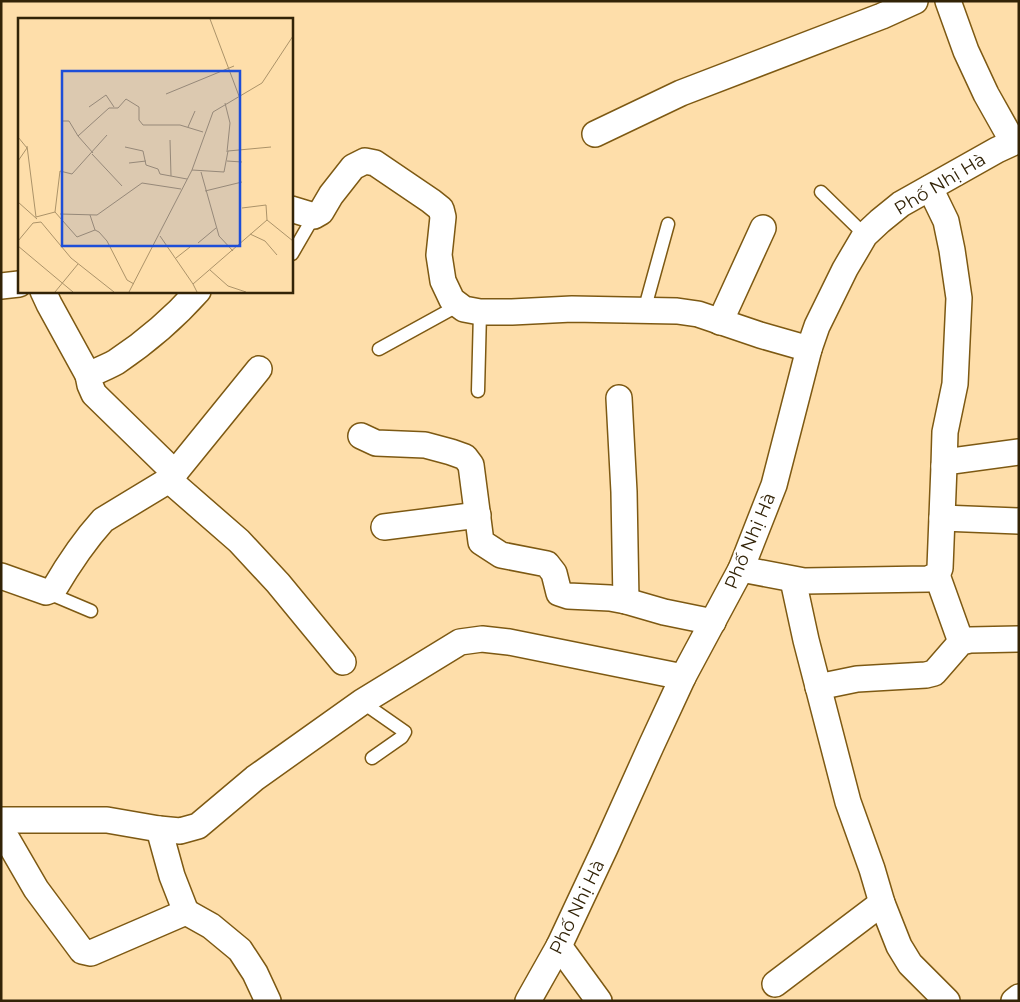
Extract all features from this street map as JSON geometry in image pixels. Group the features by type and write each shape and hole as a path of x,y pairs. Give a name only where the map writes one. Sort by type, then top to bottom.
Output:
{"street":[{"path":"595,134 681,94 882,16 915,1"},
{"path":"948,1 966,51 986,94 1016,141"},
{"name":"Phố Nhị Hà","path":"528,1001 558,946 605,848 683,677 741,569 774,485 809,349 845,269 866,235 901,204 1016,141"},
{"path":"298,210 321,212 331,195 353,167 365,162 376,162 440,208 444,217 439,255 442,282 452,300 470,309 512,312 572,309 691,313 809,349"},
{"path":"930,188 946,222 959,298 955,384 945,432 940,568 937,576 961,642"},
{"path":"720,322 762,228"},
{"path":"1,286 18,284"},
{"path":"43,292 88,375 94,394 172,476 239,541 278,583 343,662"},
{"path":"88,375 115,363 146,340 178,312 197,292"},
{"path":"1,576 46,592 54,589 71,560 103,520 172,476 260,369"},
{"path":"619,398 624,492 626,601"},
{"path":"361,436 376,443 424,445 465,457 471,465 481,542 501,555 547,564 554,573 559,593 568,596 610,598 626,601 664,612 713,622"},
{"path":"944,466 952,461 1019,452"},
{"path":"384,527 478,515"},
{"path":"942,518 1019,521"},
{"path":"741,569 804,581 928,579 937,576"},
{"path":"793,580 806,640 848,802 882,903 898,946 910,964 947,1001"},
{"path":"1,820 107,820 180,831 198,826 255,778 362,702 460,642 482,639 509,642 683,677"},
{"path":"818,687 857,679 926,675 934,673 961,642 970,640 1019,639"},
{"path":"159,829 172,876 186,912 211,926 240,950 255,973 268,1001"},
{"path":"1,833 7,839 36,889 82,951 91,953 186,912"},
{"path":"775,984 882,903"},
{"path":"558,946 599,1001"},
{"path":"1014,1001 1019,996"}],"lane":[{"path":"821,192 866,235"},
{"path":"292,254 298,210"},
{"path":"644,311 668,224"},
{"path":"379,349 470,309 478,391"},
{"path":"46,592 91,611"},
{"path":"362,702 405,732 402,737 372,758"}]}
